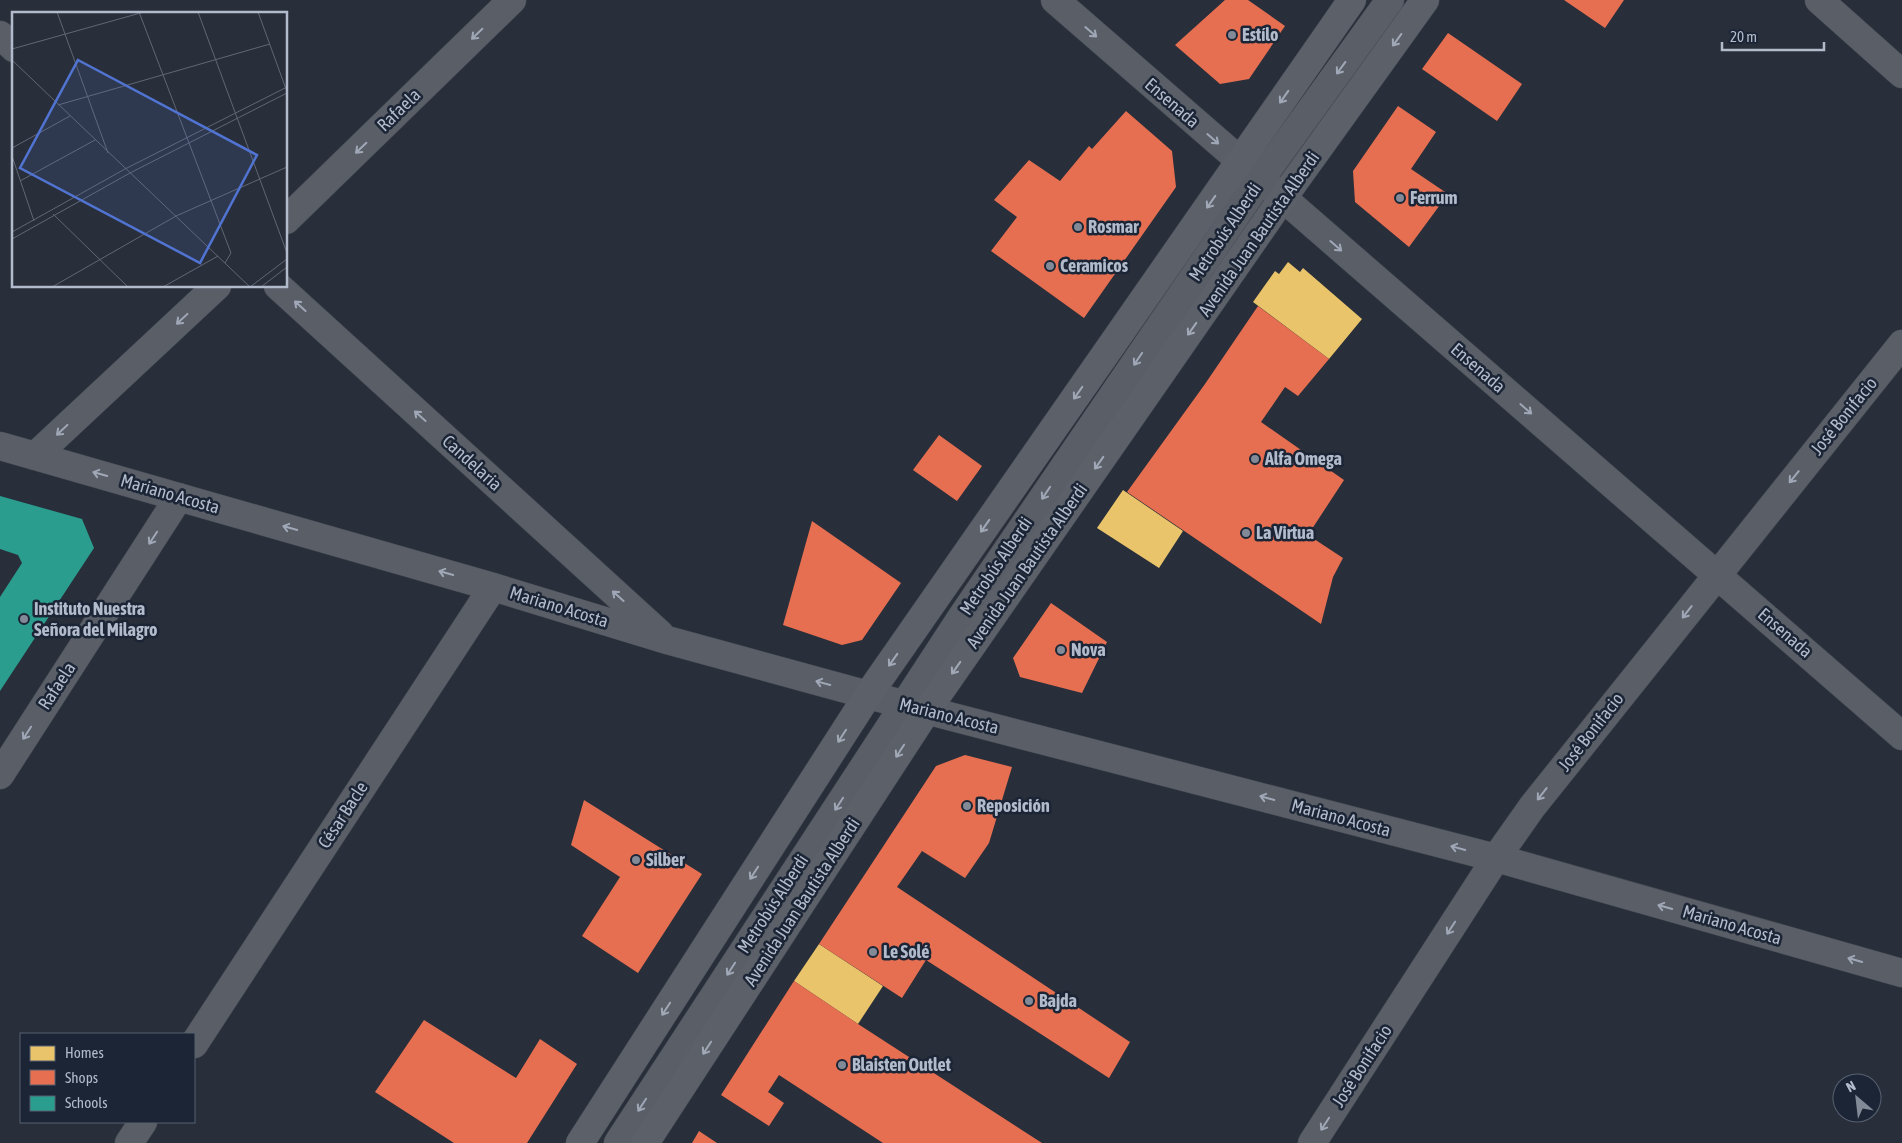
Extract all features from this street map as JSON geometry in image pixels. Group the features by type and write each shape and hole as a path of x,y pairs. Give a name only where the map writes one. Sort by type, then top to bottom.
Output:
{"main road":[{"path":"580,1143 868,695 1352,0"},
{"name":"Avenida Juan Bautista Alberdi","path":"645,1143 915,707 1426,0"}],"street":[{"name":"Rafaela","path":"288,218 512,0"},
{"name":"Ensenada","path":"1055,0 1238,162 1717,574 1902,736"},
{"name":"Metrobús Alberdi","path":"618,1143 915,707 1260,180 1390,0"},
{"path":"1819,0 1902,74"},
{"path":"0,35 12,46"},
{"path":"35,456 215,288"},
{"name":"Candelaria","path":"280,288 667,640"},
{"name":"José Bonifacio","path":"1312,1143 1496,858 1532,807 1902,344"},
{"name":"Mariano Acosta","path":"0,446 493,586 667,640 868,695 1496,858 1902,973"},
{"name":"Rafaela","path":"0,775 179,497"},
{"name":"César Bacle","path":"195,1042 493,586"},
{"path":"129,1143 142,1123"}],"building: Homes":[{"path":"1288,262 1300,272 1303,268 1362,319 1329,359 1253,302 1275,271 1279,274"},
{"path":"1123,490 1183,531 1159,568 1097,528"},
{"path":"819,944 883,986 858,1024 794,981"}],"building: Shops":[{"name":"Estílo","path":"1225,0 1248,0 1285,26 1249,79 1220,84 1175,45"},
{"path":"1564,0 1624,0 1605,28"},
{"path":"1448,33 1522,84 1497,121 1422,69"},
{"name":"Ferrum","path":"1398,106 1436,132 1411,169 1448,194 1409,247 1355,202 1353,171"},
{"path":"1126,111 1172,151 1176,187 1084,318 991,251 1017,217 994,200 1029,160 1060,181 1089,146 1092,149"},
{"path":"1258,306 1329,359 1298,396 1285,387 1261,422 1344,480 1308,535 1343,558 1333,577 1321,624 1127,492 1205,384"},
{"path":"939,435 982,466 957,501 913,470"},
{"path":"812,521 901,583 862,640 842,645 783,625"},
{"name":"Nova","path":"1051,603 1107,642 1082,693 1020,677 1013,658"},
{"path":"965,755 1012,767 989,843 965,878 922,851 897,887 1130,1042 1109,1078 926,960 902,998 819,944 936,766"},
{"path":"584,800 702,874 638,973 582,936 620,877 571,845"},
{"name":"Blaisten Outlet","path":"794,981 1042,1143 883,1143 779,1075 768,1092 784,1103 769,1126 721,1095"},
{"path":"424,1020 516,1078 540,1039 577,1064 527,1143 454,1143 375,1092"},
{"path":"699,1131 717,1143 692,1143"}],"building: Schools":[{"name":"Instituto Nuestra Señora del Milagro","path":"0,496 82,519 94,548 0,691 0,597 22,563 18,555 0,549"}],"place":[{"name":"Estílo","path":"1232,35"},
{"name":"Ferrum","path":"1400,198"},
{"name":"Rosmar","path":"1078,227"},
{"name":"Ceramicos","path":"1050,266"},
{"name":"Alfa Omega","path":"1255,459"},
{"name":"La Virtua","path":"1246,533"},
{"name":"Instituto Nuestra Señora del Milagro","path":"24,619"},
{"name":"Nova","path":"1061,650"},
{"name":"Reposición","path":"967,806"},
{"name":"Silber","path":"636,860"},
{"name":"Le Solé","path":"873,952"},
{"name":"Bajda","path":"1029,1001"},
{"name":"Blaisten Outlet","path":"842,1065"}]}
